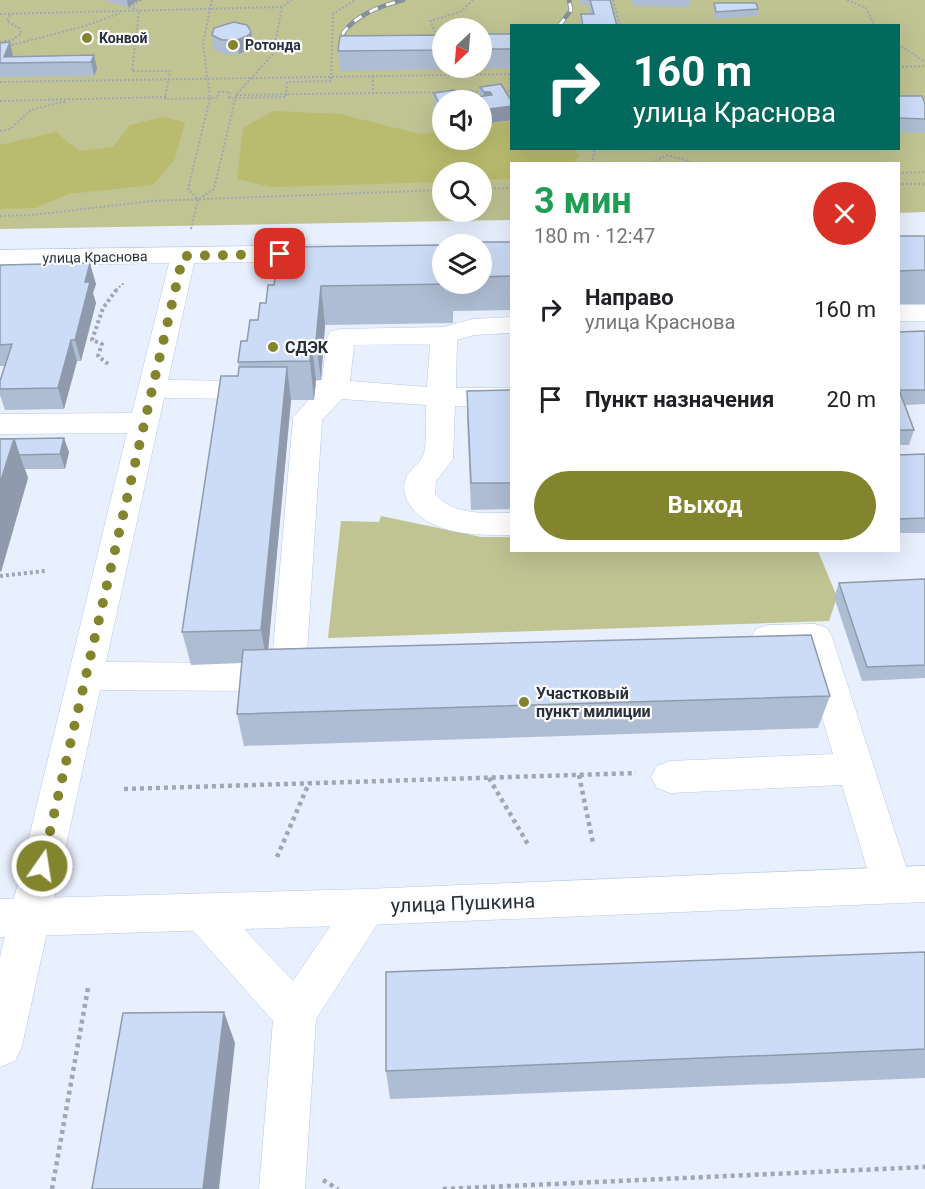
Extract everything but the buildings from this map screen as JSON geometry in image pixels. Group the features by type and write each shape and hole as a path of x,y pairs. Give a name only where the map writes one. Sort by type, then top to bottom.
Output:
{"street":[{"name":"улица Краснова","path":"0,258 187,243 350,252"},
{"path":"0,1046 15,918 86,676 187,243"},
{"path":"900,313 925,313"},
{"path":"290,653 308,418 325,389 341,337 444,335 473,327 510,325"},
{"path":"444,335 438,459 421,478 420,496 432,510 460,521 510,524"},
{"path":"152,389 246,390"},
{"path":"325,389 440,397 510,397"},
{"path":"0,424 144,423"},
{"path":"731,639 815,637 855,769 908,885"},
{"path":"86,676 263,676 290,653 326,652"},
{"path":"670,777 855,769"},
{"name":"улица Пушкина","path":"15,918 366,907 908,885"},
{"path":"282,1189 295,1014 366,907"},
{"path":"203,913 295,1014"}],"path":[{"path":"139,11 130,7 141,0"},
{"path":"198,199 188,189 210,97 203,44 212,0"},
{"path":"0,14 282,7 291,0"},
{"path":"286,94 288,82 330,81 333,14 355,0"},
{"path":"440,18 460,12 473,0"},
{"path":"613,0 619,24"},
{"path":"847,0 866,8 874,24"},
{"path":"187,243 198,199 214,189 235,96 273,54 282,7"},
{"path":"0,48 85,26 123,11"},
{"path":"139,11 132,72 170,71 165,97"},
{"path":"0,25 8,21 11,13"},
{"path":"0,42 12,40 21,34 19,28 8,21"},
{"path":"900,45 925,64"},
{"path":"900,67 925,64"},
{"path":"0,82 510,74"},
{"path":"373,76 373,93"},
{"path":"500,91 510,91"},
{"path":"0,101 218,98 219,92 230,92 229,98 286,94 432,92"},
{"path":"0,132 10,129 30,110 75,99"},
{"path":"652,162 666,155 692,162"},
{"path":"900,173 925,172"},
{"path":"900,184 925,184"},
{"path":"492,189 510,188"},
{"path":"0,216 32,215 152,201 432,190"},
{"path":"108,364 98,356 102,344 92,340 93,335 99,314 106,301 113,291 127,280"},
{"path":"87,336 93,335"},
{"path":"0,576 45,571"},
{"path":"124,789 659,772 670,777"},
{"path":"579,775 593,843"},
{"path":"489,778 529,846"},
{"path":"277,857 309,783"},
{"path":"52,1189 88,988"},
{"path":"442,1189 535,1187 925,1167"}],"green space":[{"path":"0,0 925,0 925,212 900,213 900,162 510,162 510,220 492,220 492,162 432,162 432,221 0,229"},
{"path":"273,111 340,114 420,134 432,132 432,150 492,150 492,124 510,121 510,150 574,150 579,155 575,162 510,162 510,179 492,180 492,162 432,162 432,182 272,187 237,179 243,128"},
{"path":"162,117 185,122 175,159 153,185 68,194 36,208 0,209 0,145 56,132 79,151 113,147 130,125"},
{"path":"381,516 481,537 510,537 510,552 818,552 837,597 829,621 328,638 341,521 379,522"}],"railway":[{"path":"356,47 346,40 343,33 349,26 370,12 403,0"},
{"path":"560,24 571,10 569,0"}],"place":[{"name":"Конвой","path":"87,38"},
{"name":"Ротонда","path":"233,45"},
{"name":"СДЭК","path":"273,347"},
{"name":"Участковый пункт милиции","path":"524,702"}],"route":[{"path":"42,866 183,256 280,254"}]}
